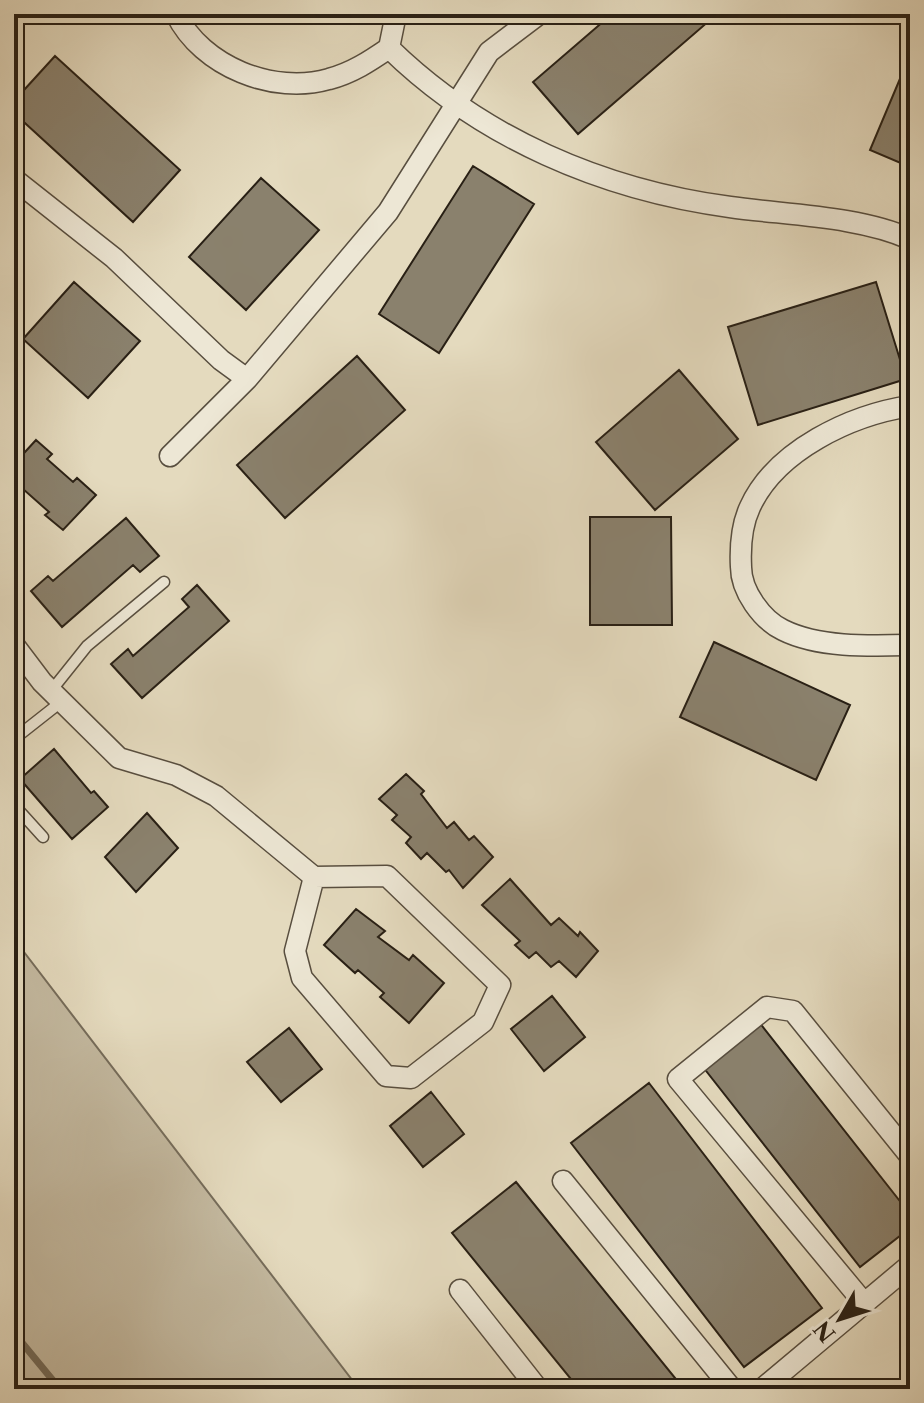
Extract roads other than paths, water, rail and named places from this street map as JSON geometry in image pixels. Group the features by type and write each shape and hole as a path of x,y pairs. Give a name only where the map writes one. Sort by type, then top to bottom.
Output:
{"street":[{"path":"176,14 200,46 228,66 260,79 294,84 328,80 361,67 389,48 396,14"},
{"path":"170,456 247,379 388,212 489,52 539,14"},
{"path":"389,48 456,105 528,148 610,179 698,203 870,226 910,239"},
{"path":"14,179 114,258 221,360 247,379"},
{"path":"910,406 853,422 793,456 767,479 749,508 740,542 741,576 756,607 782,630 814,640 910,645"},
{"path":"14,645 51,692 119,758 176,775 216,796 314,877 387,876 500,985 483,1022 411,1078 386,1076 302,978 295,951 314,877"},
{"path":"864,1303 678,1079 767,1007 793,1011 910,1156"},
{"path":"563,1181 732,1389"},
{"path":"762,1389 910,1265"},
{"path":"460,1290 538,1389"}],"lane":[{"path":"14,739 87,646 164,582"},
{"path":"14,805 43,837"}],"waterway":[{"path":"14,1333 60,1389"}]}
